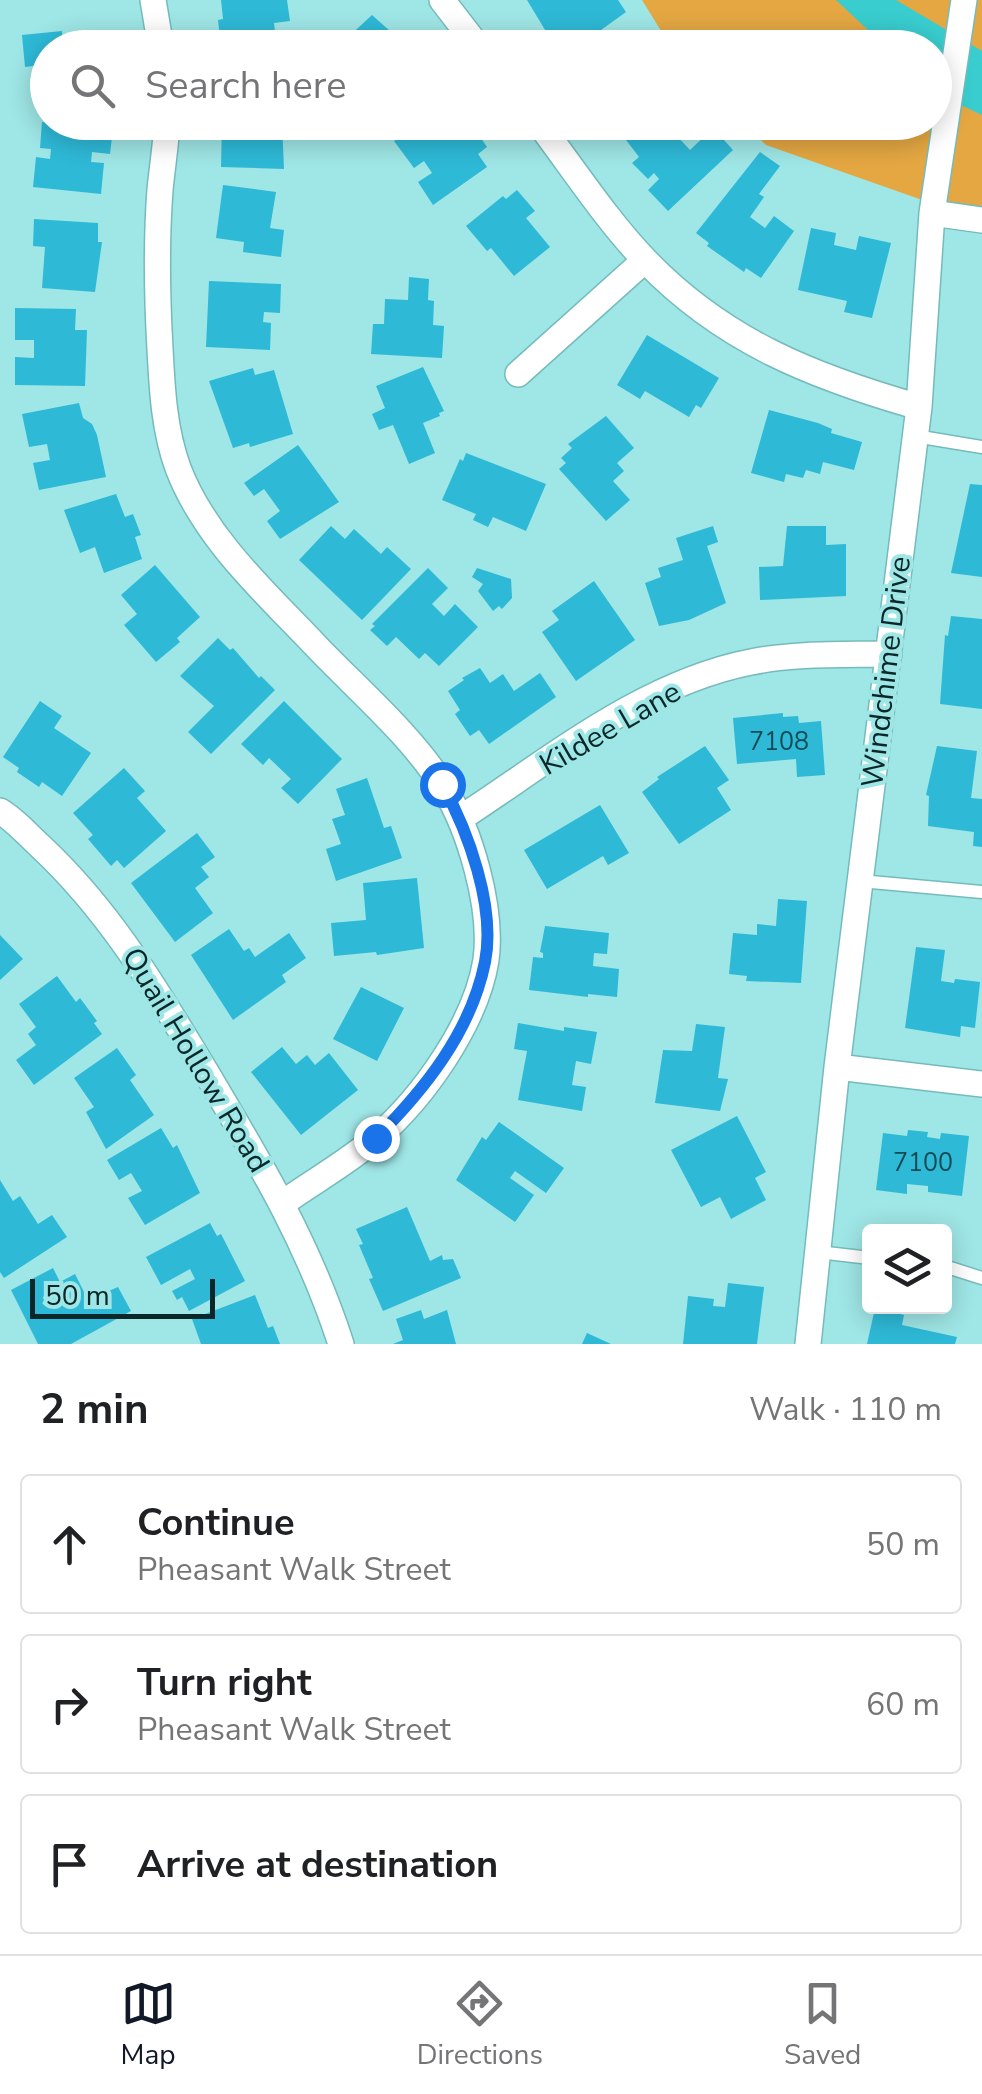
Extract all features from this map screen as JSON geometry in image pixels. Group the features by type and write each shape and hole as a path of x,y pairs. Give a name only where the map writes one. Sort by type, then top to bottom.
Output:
{"street":[{"path":"154,0 158,30"},
{"path":"442,0 465,30"},
{"name":"Windchime Drive","path":"952,80 964,0"},
{"path":"165,140 156,281 162,399 178,468 206,520 236,562 442,784 460,818 486,919 486,960 459,1030 416,1098 376,1138 283,1202"},
{"path":"552,140 645,260 695,305 792,365 919,406"},
{"name":"Windchime Drive","path":"808,1344 837,1067 916,436 932,213 943,140"},
{"path":"932,213 982,220"},
{"path":"518,374 645,260"},
{"name":"Kildee Lane","path":"460,818 616,718 674,686 749,662 793,656 889,654"},
{"name":"Quail Hollow Road","path":"0,811 57,862 108,918 155,987 283,1202 325,1295 341,1344"},
{"path":"837,1067 982,1084"}],"lane":[{"path":"916,436 982,447"},
{"path":"860,881 982,892"},
{"path":"818,1252 862,1257"},
{"path":"952,1269 982,1278"}],"shaded area":[{"path":"642,0 982,0 982,221 761,140 952,140 952,30 661,30"}],"water":[{"path":"836,0 896,0 947,30 868,30"},
{"path":"952,33 982,51 982,115 952,101"}],"building":[{"path":"221,0 287,0 290,21 274,23 275,30 219,30 218,20 223,19"},
{"path":"527,0 618,0 626,12 601,30 545,30"},
{"path":"372,15 389,30 356,30"},
{"path":"30,34 30,66 25,67 22,35"},
{"path":"41,140 112,140 110,154 92,152 91,162 104,163 101,194 33,187 36,157 50,159 51,149 40,148"},
{"path":"222,140 283,140 284,169 221,167"},
{"path":"482,140 487,147 478,154 487,167 433,205 418,182 432,173 424,161 414,168 394,141"},
{"path":"626,140 681,140 690,150 700,140 724,140 733,150 668,211 648,190 659,179 654,173 648,179 632,163 639,157"},
{"path":"760,152 780,166 759,194 764,197 750,217 765,228 774,216 794,231 761,278 746,268 744,272 707,246 709,243 696,233"},
{"path":"223,185 276,192 270,228 284,230 281,257 243,252 244,242 216,238"},
{"path":"517,190 535,211 526,218 550,247 514,276 466,226 503,196 506,199"},
{"path":"34,219 98,223 98,242 102,242 95,292 42,288 45,247 33,246"},
{"path":"811,228 836,233 834,245 856,250 859,236 891,243 872,318 844,312 847,301 798,290"},
{"path":"409,277 429,279 428,300 434,301 433,325 444,326 442,358 371,354 373,324 384,324 385,299 408,300"},
{"path":"209,281 281,284 280,313 264,312 263,322 271,323 270,350 206,347"},
{"path":"15,308 76,309 75,330 87,330 85,386 15,385 15,357 34,358 34,340 15,340"},
{"path":"647,335 719,378 701,408 696,405 689,417 645,391 640,399 617,385"},
{"path":"423,367 444,411 423,423 435,453 409,464 393,425 379,430 372,414 385,408 376,386"},
{"path":"253,368 255,375 274,370 293,434 233,448 209,381"},
{"path":"79,403 83,418 92,424 97,435 106,477 39,490 33,463 50,460 47,444 29,447 22,414"},
{"path":"769,410 818,423 832,429 831,433 862,442 854,470 823,462 820,474 806,470 803,478 786,474 784,482 751,473"},
{"path":"606,416 634,448 617,463 624,471 613,481 630,500 606,521 559,469 566,463 561,458 572,448 568,444"},
{"path":"298,445 339,502 280,539 267,521 280,511 264,489 254,496 244,483"},
{"path":"466,453 546,484 526,531 493,517 488,527 473,520 476,514 442,500"},
{"path":"970,484 982,485 982,577 951,573"},
{"path":"116,494 125,517 133,514 141,535 135,537 142,559 104,573 95,547 80,553 64,510"},
{"path":"331,526 345,539 354,529 381,554 387,547 411,569 362,620 299,560"},
{"path":"713,526 718,542 707,546 726,603 689,620 659,626 645,583 661,577 658,568 683,560 676,538"},
{"path":"787,526 826,526 826,545 846,544 846,596 760,600 759,567 783,566"},
{"path":"155,565 200,617 177,638 180,642 156,662 124,625 137,614 121,595"},
{"path":"428,568 448,588 432,604 444,616 455,604 478,627 439,666 425,653 419,659 396,637 387,646 370,630"},
{"path":"477,568 511,579 512,598 502,609 499,606 493,611 478,591 483,584 472,577"},
{"path":"594,581 635,640 576,681 542,632 559,620 552,611"},
{"path":"951,616 982,619 982,709 940,704 945,635 948,636"},
{"path":"218,638 275,690 211,754 188,732 214,706 180,676"},
{"path":"480,668 490,683 503,674 514,691 540,673 556,697 489,744 479,730 470,736 455,714 460,710 448,691"},
{"path":"40,701 62,716 54,728 91,753 62,796 42,782 39,787 3,757"},
{"path":"284,701 342,759 298,804 281,788 291,779 269,758 263,765 241,744"},
{"path":"783,713 783,717 798,716 799,723 821,721 825,775 797,777 796,759 737,764 733,718"},
{"path":"705,746 729,780 717,788 731,810 679,844 642,792 657,777"},
{"path":"937,746 977,751 971,798 982,799 982,847 973,846 974,832 928,826 926,795"},
{"path":"124,768 145,791 137,798 166,831 124,868 117,860 111,866 88,839 93,835 73,813"},
{"path":"367,778 384,828 391,826 402,858 336,881 326,849 341,844 332,819 345,815 336,789"},
{"path":"600,805 629,853 608,865 603,856 547,889 524,850"},
{"path":"197,833 215,857 201,867 209,877 195,888 213,913 175,942 131,883"},
{"path":"417,878 424,948 334,956 331,923 366,920 363,883"},
{"path":"778,899 807,901 801,983 746,981 747,976 729,974 733,933 757,935 757,924 776,926"},
{"path":"545,926 609,933 607,954 594,953 593,966 619,969 617,997 529,990 533,957 543,958 540,952"},
{"path":"229,929 244,951 249,948 255,957 289,933 306,958 282,975 286,982 233,1020 191,955"},
{"path":"0,935 23,959 0,980"},
{"path":"916,947 945,950 941,981 980,982 975,1028 961,1026 960,1037 905,1028"},
{"path":"57,976 76,1002 80,998 102,1034 34,1085 16,1060 36,1045 28,1034 36,1027 19,1004"},
{"path":"361,987 404,1008 377,1061 333,1039"},
{"path":"518,1023 597,1032 591,1064 576,1061 572,1085 586,1087 582,1111 518,1100 527,1051 514,1049"},
{"path":"696,1024 725,1027 718,1078 728,1079 720,1111 655,1103 663,1050 692,1051"},
{"path":"282,1047 296,1064 307,1055 315,1065 329,1053 358,1090 301,1135 251,1072"},
{"path":"117,1048 136,1075 130,1080 154,1115 106,1149 86,1112 94,1107 74,1078"},
{"path":"737,1116 766,1172 755,1178 766,1200 731,1219 720,1197 701,1207 671,1150"},
{"path":"499,1122 564,1168 546,1193 515,1171 510,1178 534,1195 515,1222 456,1180 482,1137 486,1140"},
{"path":"161,1128 173,1148 177,1145 200,1193 145,1225 128,1198 142,1191 131,1173 119,1180 107,1160"},
{"path":"908,1130 928,1132 927,1137 940,1139 941,1133 969,1136 962,1196 928,1192 928,1186 907,1184 907,1194 876,1190 883,1133 907,1136"},
{"path":"0,1180 13,1201 20,1196 38,1224 52,1215 67,1237 4,1278 0,1272"},
{"path":"407,1207 430,1261 442,1255 443,1260 453,1259 461,1278 383,1311 369,1279 373,1278 356,1229"},
{"path":"210,1223 217,1236 221,1234 245,1281 189,1311 182,1297 177,1300 172,1291 195,1279 190,1269 161,1285 146,1257"},
{"path":"53,1268 60,1282 75,1274 88,1300 118,1287 131,1311 71,1344 38,1344 11,1290"},
{"path":"728,1283 764,1287 757,1344 683,1344 688,1296 714,1299 713,1306 725,1307"},
{"path":"255,1295 268,1328 273,1326 280,1344 201,1344 192,1319"},
{"path":"421,1310 424,1319 447,1310 456,1344 393,1344 403,1340 396,1319"},
{"path":"874,1314 904,1315 902,1325 957,1337 955,1344 867,1344"},
{"path":"587,1333 611,1344 582,1344"}],"route":[{"path":"376,1138 416,1098 452,1046 486,960 486,919 475,866 460,818 442,784"}]}
